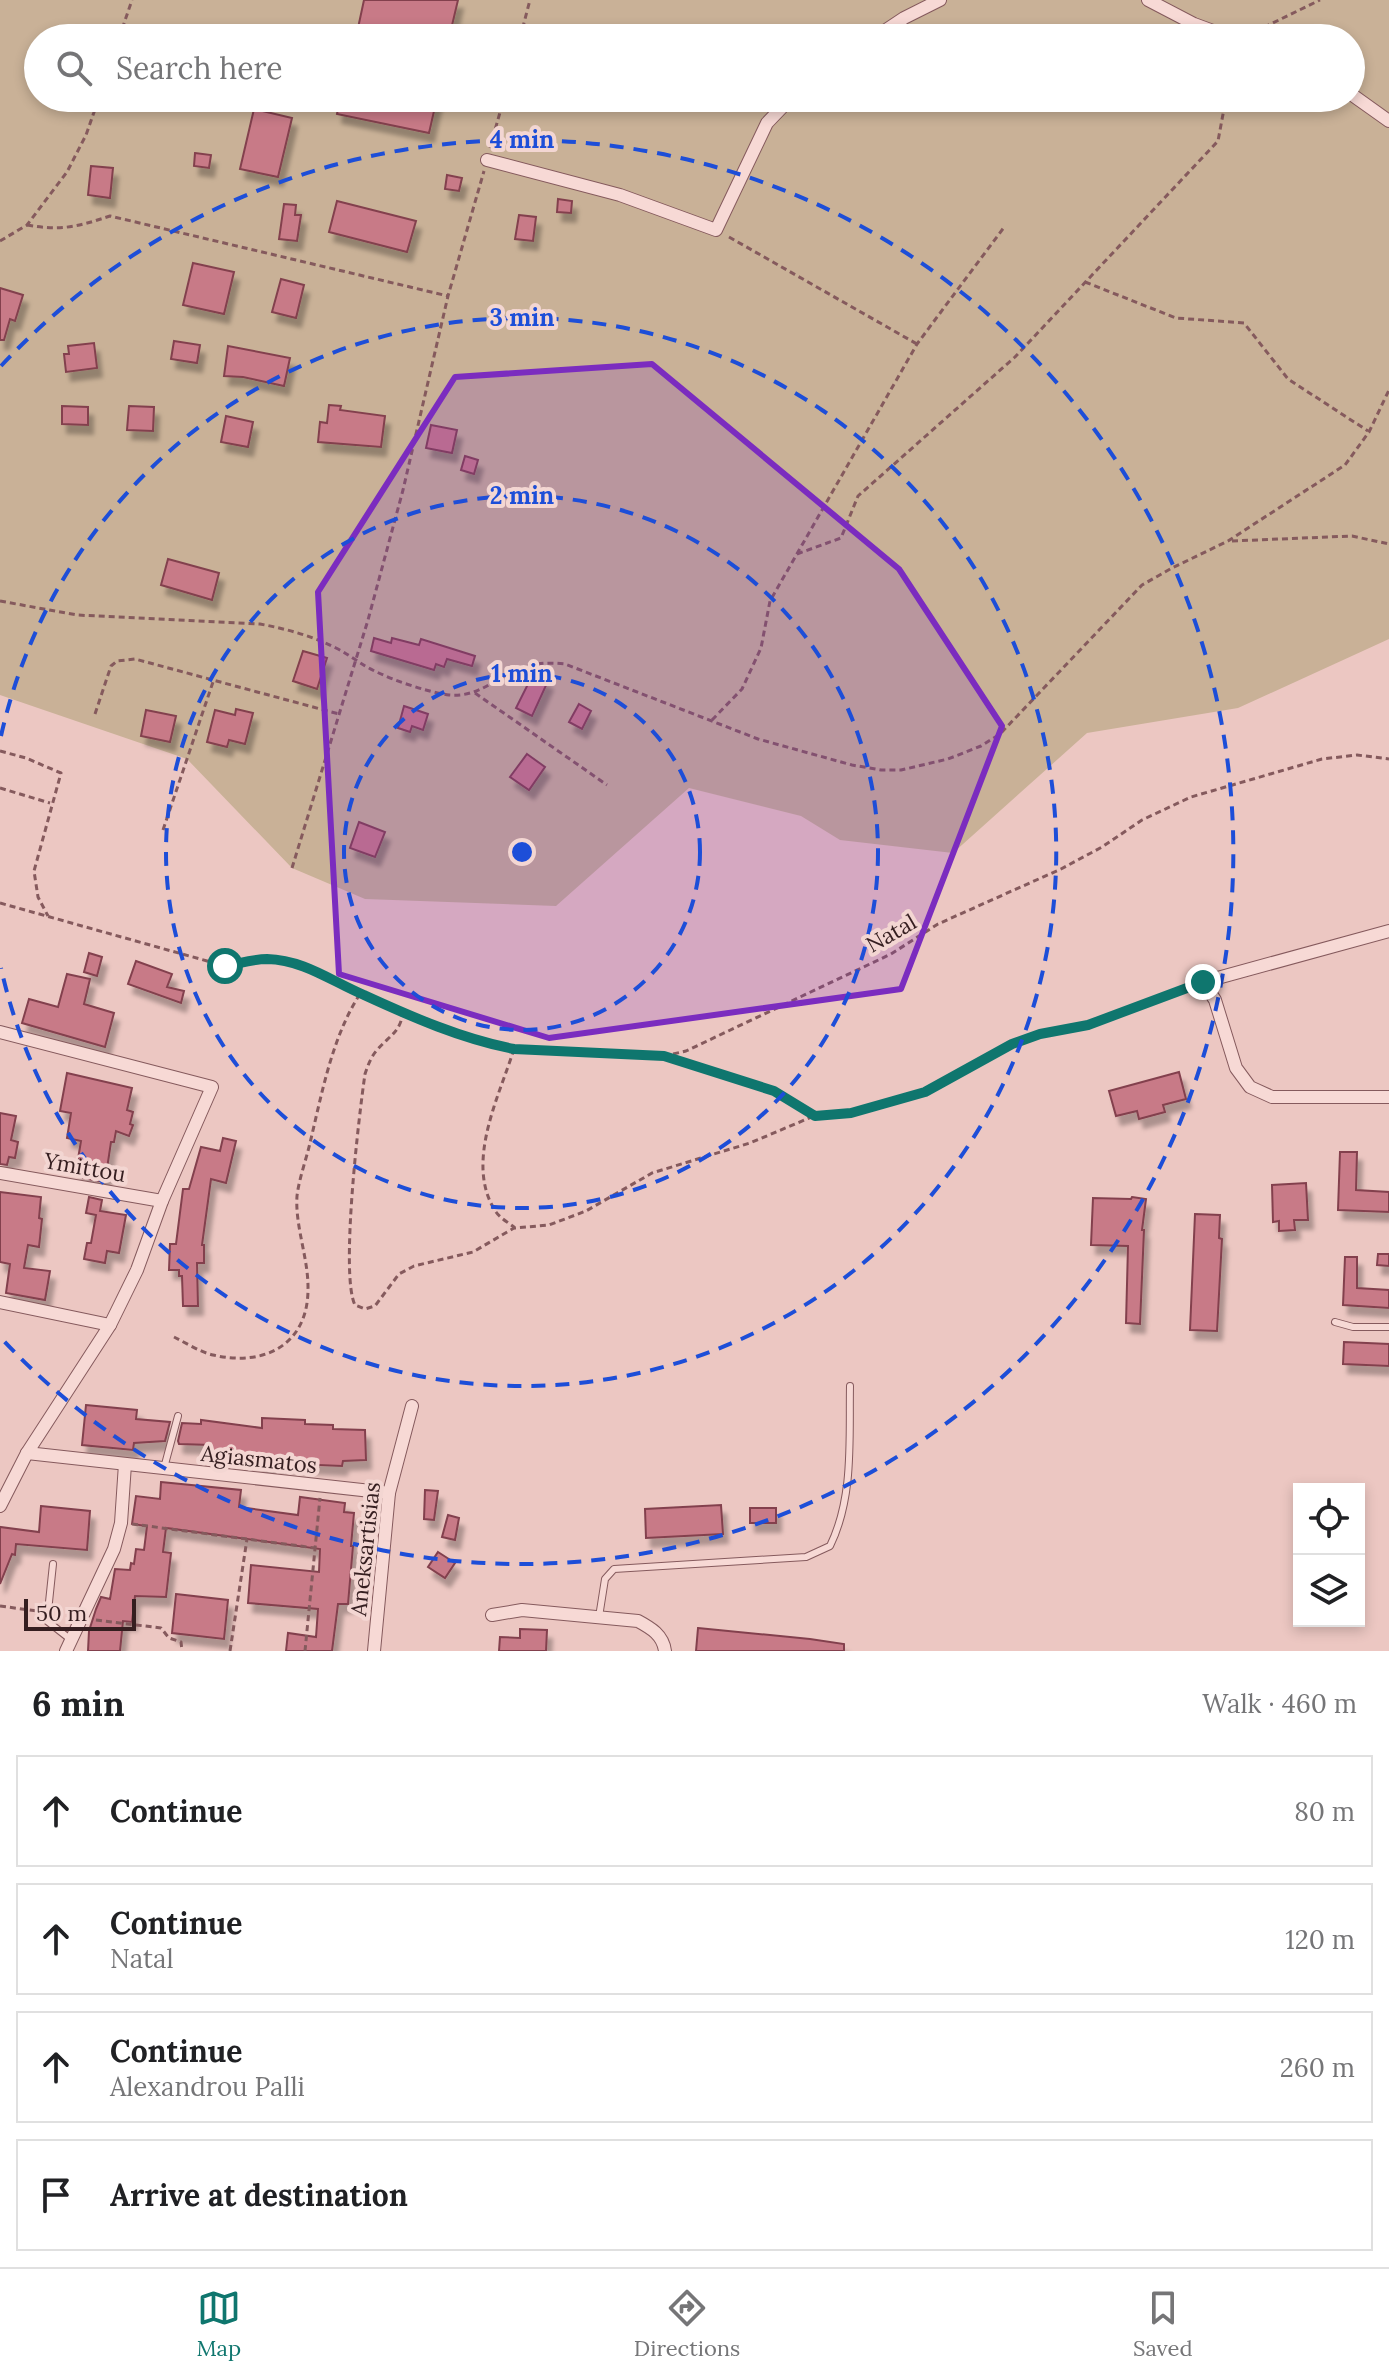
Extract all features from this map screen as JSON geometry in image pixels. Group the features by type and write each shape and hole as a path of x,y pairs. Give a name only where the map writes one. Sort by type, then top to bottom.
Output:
{"street":[{"path":"895,24 940,0"},
{"path":"1148,0 1194,24"},
{"path":"1365,104 1389,121"},
{"path":"487,160 620,195 716,230 767,123 778,112"},
{"path":"1389,931 1203,982 1215,1000 1236,1068 1250,1087 1272,1097 1389,1097"},
{"path":"0,1032 212,1087 162,1201 137,1270 110,1325 27,1453 0,1506"},
{"name":"Ymittou","path":"0,1173 162,1201"},
{"path":"0,1302 110,1325"},
{"name":"Aneksartisias","path":"374,1651 389,1493 412,1406"},
{"name":"Agiasmatos","path":"27,1453 389,1493"},
{"path":"68,1645 110,1558 121,1523 125,1464"},
{"path":"492,1615 522,1610 638,1621 655,1630 665,1651"}],"lane":[{"path":"1335,1322 1353,1327 1389,1327"},
{"path":"599,1617 605,1579 614,1569 806,1557 830,1546 841,1524 848,1480 850,1386"},
{"path":"164,1468 178,1416"},
{"path":"53,1564 47,1621 68,1645"}],"path":[{"path":"124,24 132,0"},
{"path":"524,24 530,0"},
{"path":"1271,24 1320,0"},
{"path":"0,241 27,225 67,172 94,112"},
{"path":"292,868 356,659 403,490 448,296 500,112"},
{"path":"797,554 841,538 858,496 1015,357 1218,141 1223,112"},
{"path":"27,225 55,230 75,228 110,216 448,296"},
{"path":"711,721 742,689 761,648 770,601 917,344 1005,226"},
{"path":"716,230 917,344"},
{"path":"1085,282 1176,318 1244,323 1288,379 1369,432"},
{"path":"0,601 77,615 260,624 311,637 392,678 441,693 475,693 524,666 565,664 758,739 852,765 901,770 948,759 981,746 1000,734 1142,585 1228,541 1345,465 1369,432 1389,390"},
{"path":"1228,541 1352,536 1389,544"},
{"path":"95,714 109,670 117,661 143,659 339,714"},
{"path":"163,830 214,679"},
{"path":"475,693 607,785"},
{"path":"0,751 61,773 34,871 38,897 48,916"},
{"name":"Natal","path":"0,903 225,966 264,959 304,966 360,994 461,1035 514,1049 664,1056 686,1051 891,954 938,924 1061,869 1142,820 1191,797 1322,759 1357,755 1389,759"},
{"path":"0,788 52,804"},
{"path":"400,1010 402,1023 371,1058 365,1074 350,1235 350,1296 355,1305 365,1309 375,1306 399,1274 414,1266 473,1252 515,1228 549,1225 586,1211 652,1173 750,1143 815,1116 851,1113 925,1092 1012,1044 1040,1034 1088,1025 1203,982"},
{"path":"174,1337 210,1355 236,1359 260,1358 285,1346 298,1329 309,1289 297,1197 336,1045 347,1013 360,994"},
{"path":"514,1049 488,1129 483,1162 487,1191 497,1214 515,1228"},
{"path":"664,1056 774,1091 815,1116"},
{"path":"305,1651 322,1486"},
{"path":"121,1523 315,1548"},
{"path":"230,1651 247,1539"},
{"path":"80,1618 161,1628 169,1638 181,1642 182,1651"}],"highlighted area":[{"path":"652,364 899,569 1002,726 901,989 549,1038 339,974 318,592 455,377"}],"shaded area":[{"path":"0,0 1389,0 1389,639 1238,708 1087,733 953,853 840,840 801,816 689,788 556,906 365,899 292,868 187,759 0,695"}],"building":[{"path":"364,0 458,0 452,24 359,24"},
{"path":"253,112 292,118 278,177 240,169"},
{"path":"337,112 434,112 429,133"},
{"path":"195,153 211,155 209,168 194,166"},
{"path":"91,166 113,168 110,198 88,195"},
{"path":"447,175 462,178 459,191 445,189"},
{"path":"558,199 572,201 571,213 557,212"},
{"path":"337,201 416,221 407,252 329,232"},
{"path":"284,204 296,205 295,215 301,215 297,241 279,239"},
{"path":"519,215 536,217 533,241 515,239"},
{"path":"193,263 234,272 224,314 183,305"},
{"path":"281,279 304,285 296,318 272,312"},
{"path":"0,288 23,295 15,321 10,319 4,340 0,340"},
{"path":"174,341 200,345 197,363 171,359"},
{"path":"94,343 97,368 66,372 64,354 69,354 68,346"},
{"path":"228,346 290,358 284,386 224,376"},
{"path":"329,405 341,406 340,410 385,416 381,447 318,442 320,422 327,423"},
{"path":"62,406 88,407 88,425 62,424"},
{"path":"129,406 154,407 153,431 127,430"},
{"path":"226,416 253,422 248,447 221,442"},
{"path":"431,425 457,430 452,453 426,448"},
{"path":"465,456 478,460 474,474 461,470"},
{"path":"168,559 219,573 212,600 161,585"},
{"path":"374,638 391,643 392,638 419,645 421,639 475,656 472,666 447,659 444,667 436,664 434,670 371,651"},
{"path":"303,651 327,658 317,689 293,681"},
{"path":"533,674 548,681 532,716 516,708"},
{"path":"579,704 591,711 582,729 569,722"},
{"path":"404,706 428,714 423,730 412,726 410,732 398,728"},
{"path":"236,709 253,713 245,744 229,740 227,747 207,742 215,710 235,715"},
{"path":"146,710 176,716 170,742 141,736"},
{"path":"527,754 545,767 529,790 510,777"},
{"path":"359,822 385,832 375,857 350,848"},
{"path":"89,953 102,957 97,976 84,972"},
{"path":"136,961 172,974 167,987 184,991 181,1003 128,984"},
{"path":"67,974 90,979 84,1004 114,1013 105,1047 22,1023 29,999 58,1007"},
{"path":"1179,1072 1186,1099 1163,1105 1165,1112 1139,1119 1137,1111 1116,1116 1109,1091"},
{"path":"67,1073 132,1088 127,1110 133,1112 130,1124 133,1125 129,1136 116,1131 114,1142 111,1142 105,1182 83,1178 84,1172 76,1171 81,1141 67,1138 71,1113 60,1111"},
{"path":"0,1113 16,1116 11,1140 18,1142 15,1158 9,1157 7,1165 0,1164"},
{"path":"223,1138 236,1141 226,1183 211,1179 202,1245 204,1263 197,1263 198,1306 183,1306 182,1276 179,1276 179,1270 169,1270 170,1244 176,1244 183,1189 189,1189 201,1147 220,1151"},
{"path":"1340,1152 1357,1152 1356,1190 1389,1192 1389,1212 1338,1210"},
{"path":"1306,1183 1308,1220 1294,1220 1295,1230 1279,1231 1279,1221 1273,1222 1272,1185"},
{"path":"0,1192 41,1197 39,1247 28,1245 24,1268 50,1271 45,1300 6,1293 10,1264 0,1262"},
{"path":"89,1197 102,1200 100,1211 126,1215 119,1253 107,1251 105,1263 84,1259 87,1243 91,1243 96,1215 86,1213"},
{"path":"1093,1198 1146,1199 1142,1230 1140,1324 1126,1323 1128,1246 1091,1245"},
{"path":"1195,1214 1220,1215 1219,1238 1222,1239 1217,1331 1190,1330"},
{"path":"1378,1254 1389,1254 1389,1266 1377,1265"},
{"path":"1345,1257 1357,1257 1357,1288 1389,1290 1389,1308 1343,1305"},
{"path":"1344,1342 1389,1344 1389,1366 1343,1364"},
{"path":"86,1405 137,1410 136,1419 170,1422 165,1441 134,1443 133,1450 82,1445"},
{"path":"262,1418 305,1420 305,1424 333,1425 333,1429 365,1430 366,1460 343,1461 342,1466 271,1463 270,1468 258,1467 258,1459 223,1456 222,1463 209,1462 211,1445 179,1444 178,1441 182,1423 201,1424 201,1420 262,1428"},
{"path":"161,1482 241,1490 239,1507 298,1515 300,1497 345,1503 344,1512 354,1513 348,1604 338,1604 332,1651 286,1651 288,1633 316,1637 318,1609 248,1603 251,1565 319,1572 320,1549 166,1528 163,1552 171,1553 166,1597 135,1596 132,1622 123,1621 120,1651 88,1651 89,1631 96,1609 101,1597 110,1599 115,1569 130,1570 136,1549 144,1550 147,1526 132,1524 136,1496 160,1499"},
{"path":"425,1490 438,1491 434,1520 424,1519"},
{"path":"721,1505 723,1534 646,1538 645,1509"},
{"path":"41,1506 90,1511 87,1550 16,1544 15,1555 12,1554 0,1584 0,1527 39,1532"},
{"path":"750,1508 776,1508 776,1523 750,1523"},
{"path":"448,1515 459,1518 455,1540 442,1537"},
{"path":"438,1552 455,1563 445,1578 428,1567"},
{"path":"176,1594 228,1600 224,1639 172,1633"},
{"path":"698,1628 844,1644 844,1651 696,1651"},
{"path":"520,1629 547,1630 546,1651 499,1651 500,1637 520,1638"}],"route":[{"path":"225,966 264,959 304,966 360,994 491,1045 514,1049 664,1056 774,1091 815,1116 851,1113 925,1092 1012,1044 1040,1034 1088,1025 1203,982"}]}
